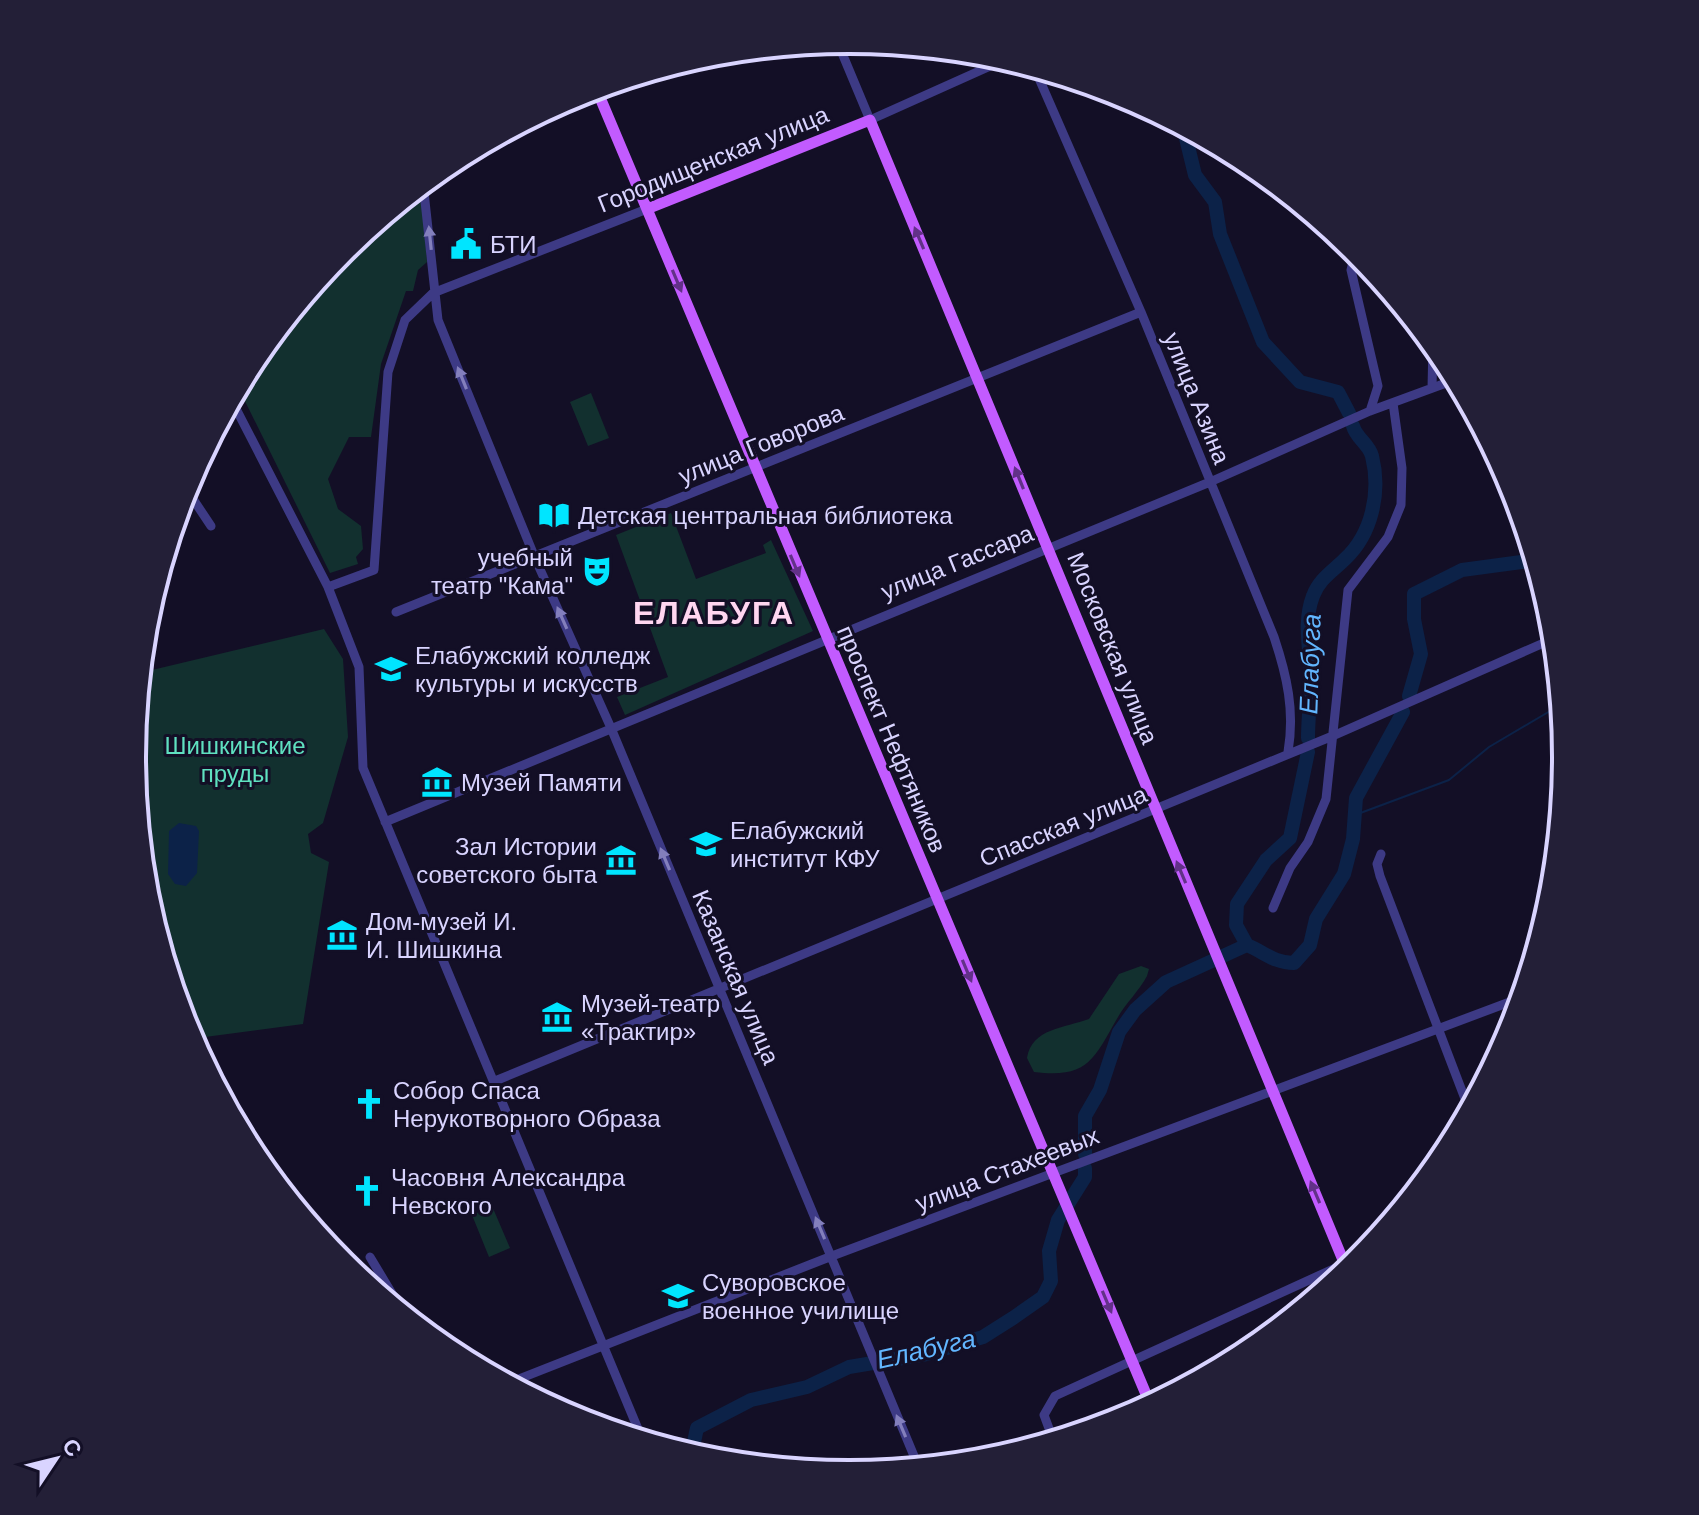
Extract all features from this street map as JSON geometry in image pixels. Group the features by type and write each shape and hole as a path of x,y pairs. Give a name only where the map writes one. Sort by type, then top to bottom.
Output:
{"main road":[{"name":"проспект Нефтяников","path":"601,100 1146,1395"},
{"name":"Городищенская улица","path":"647,209 870,120"},
{"name":"Московская улица","path":"870,120 1343,1259"}],"street":[{"name":"Московская улица","path":"843,54 870,120"},
{"name":"Городищенская улица","path":"870,120 986,68"},
{"name":"улица Азина","path":"1040,80 1141,312 1287,674 1292,729 1288,752"},
{"name":"Казанская улица","path":"424,197 438,320 535,558 611,728 915,1457"},
{"name":"Городищенская улица","path":"433,293 647,209"},
{"path":"1352,266 1378,386 1370,411"},
{"path":"328,587 374,570 388,372 405,320 433,293"},
{"name":"улица Говорова","path":"396,612 1141,312"},
{"path":"1432,388 1433,365"},
{"name":"улица Гассара","path":"385,822 825,638 1210,482 1370,411 1445,383"},
{"path":"1273,908 1290,868 1308,842 1326,799 1348,590 1388,537 1401,505 1402,468 1393,403"},
{"path":"237,411 328,587 359,667 361,757 601,1348 637,1428"},
{"path":"195,501 211,526"},
{"name":"Спасская улица","path":"495,1081 1335,735 1543,643"},
{"path":"1381,854 1377,864 1380,876 1465,1098"},
{"name":"улица Стахеевых","path":"520,1379 832,1256 1509,1002"},
{"path":"370,1257 389,1288"},
{"path":"1050,1432 1044,1415 1047,1404 1055,1396 1320,1280"}],"green space":[{"path":"422,198 427,262 418,270 413,291 406,291 381,364 371,437 349,437 328,479 338,509 361,526 363,549 356,557 358,564 330,573 244,399 291,329 321,294 352,260"},
{"path":"591,393 609,438 588,446 570,402"},
{"path":"671,513 696,579 766,553 763,545 771,540 813,631 625,715 617,697 668,677 616,535"},
{"name":"Шишкинские пруды","path":"324,629 343,659 348,737 323,823 308,834 311,853 329,862 303,1024 205,1037 200,1027 170,940 152,849 146,758 152,670"},
{"path":"1141,966 1149,969 1147,976 1088,1062 1067,1072 1034,1072 1027,1058 1035,1041 1051,1031 1089,1019 1119,974"},
{"path":"492,1206 510,1248 489,1257 472,1215"}],"water":[{"path":"179,823 196,826 199,831 197,873 186,886 175,884 168,874 169,831"}],"waterway":[{"path":"1187,140 1195,175 1215,202 1220,234 1263,342 1300,382 1338,392 1349,413"},
{"name":"Елабуга","path":"1308,738 1310,606 1319,585 1362,537 1375,498 1372,456 1353,426"},
{"name":"Елабуга","path":"1409,696 1421,654 1414,619 1414,594 1462,570 1525,561"},
{"path":"1355,815 1449,780 1489,747 1551,711"},
{"name":"Елабуга","path":"1085,1154 1085,1116 1100,1090 1119,1032 1135,1010 1166,982 1247,945 1287,963 1294,963 1310,945 1316,919 1344,874 1353,839 1356,798 1403,712"},
{"path":"1247,945 1236,925 1237,904 1266,860 1290,838 1308,752"},
{"name":"Елабуга","path":"694,1443 697,1428 751,1400 807,1387 849,1367 927,1354 983,1337 1043,1297 1051,1281 1049,1251 1058,1220 1085,1177 1085,1168"}],"place":[{"name":"БТИ","path":"466,244"},
{"name":"Детская центральная библиотека","path":"554,515"},
{"name":"учебный театр \"Кама\"","path":"597,571"},
{"name":"Елабужский колледж культуры и искусств","path":"391,669"},
{"name":"Музей Памяти","path":"437,782"},
{"name":"Елабужский институт КФУ","path":"706,844"},
{"name":"Зал Истории советского быта","path":"621,860"},
{"name":"Дом-музей И. И. Шишкина","path":"342,935"},
{"name":"Музей-театр «Трактир»","path":"557,1017"},
{"name":"Собор Спаса Нерукотворного Образа","path":"369,1104"},
{"name":"Часовня Александра Невского","path":"367,1191"},
{"name":"Суворовское военное училище","path":"678,1296"}],"district":[{"name":"ЕЛАБУГА","path":"714,613"}]}
